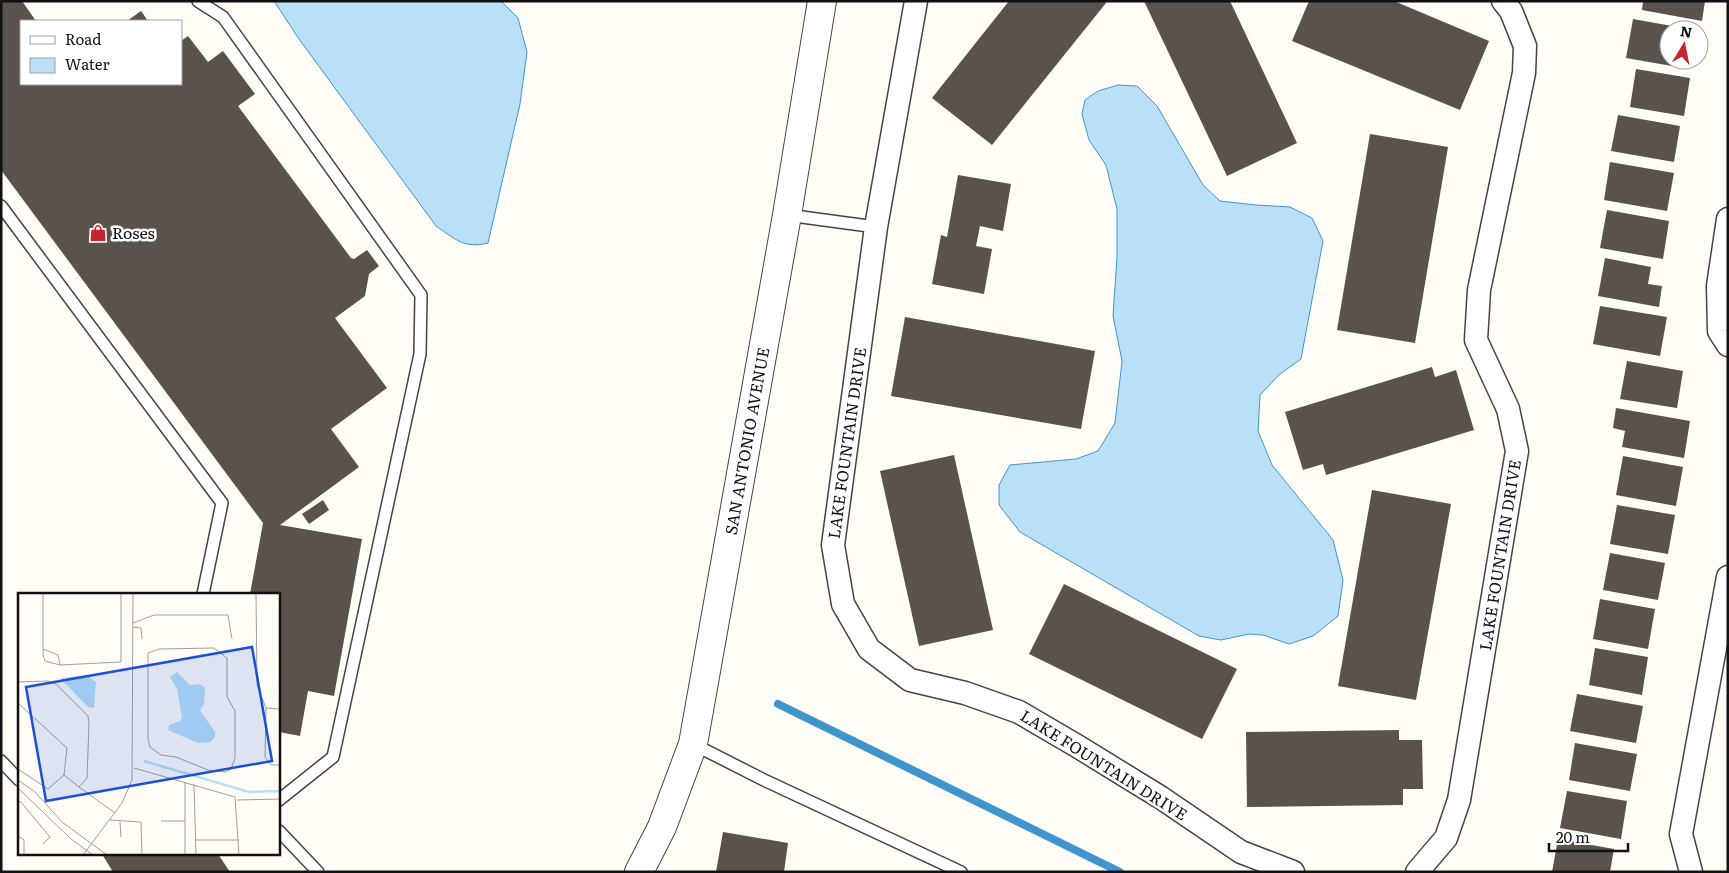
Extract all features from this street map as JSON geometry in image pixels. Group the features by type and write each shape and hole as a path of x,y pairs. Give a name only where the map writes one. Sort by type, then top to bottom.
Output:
{"street":[{"name":"SAN ANTONIO AVENUE","path":"639,872 662,827 693,744 787,215 822,1"},
{"name":"LAKE FOUNTAIN DRIVE","path":"916,1 876,227 833,545 843,604 869,649 910,680 965,693 1019,712 1160,797 1241,852 1293,872"},
{"name":"LAKE FOUNTAIN DRIVE","path":"1417,872 1446,838 1459,800 1517,451 1508,409 1476,340 1478,290 1524,73 1525,46 1511,10 1503,1"},
{"path":"1728,219 1718,286 1719,330 1728,345"},
{"path":"1691,872 1681,834 1728,577"}],"lane":[{"path":"198,1 223,18 421,295 420,354 333,757 280,799"},
{"path":"1,206 222,502 203,593"},
{"path":"787,215 876,227"},
{"path":"693,744 764,780 961,872"},
{"path":"1,761 18,779"},
{"path":"280,832 318,872"}],"water":[{"path":"274,1 501,1 518,18 527,52 520,104 488,243 480,245 466,244 454,239 436,226 299,39"},
{"path":"1118,85 1137,86 1157,106 1203,185 1220,201 1290,207 1312,218 1323,241 1301,359 1280,374 1260,395 1258,431 1272,465 1333,540 1343,580 1338,616 1313,636 1289,644 1263,635 1249,634 1221,640 1199,636 1020,532 999,505 999,485 1010,465 1076,459 1098,451 1115,423 1122,361 1113,316 1117,257 1117,209 1106,165 1089,140 1082,114 1085,100 1098,91"}],"building":[{"path":"1,1 22,1 35,20 20,20 20,85 182,85 182,40 188,36 208,62 223,51 255,94 238,106 351,258 354,259 367,250 379,266 369,274 365,296 335,318 387,388 331,429 359,467 280,525 362,539 334,696 308,691 300,736 280,732 280,593 250,593 263,523 1,170"},
{"path":"1009,1 1104,1 1106,3 992,145 932,98"},
{"path":"1144,1 1230,1 1297,143 1227,176"},
{"path":"1309,1 1394,1 1489,41 1460,110 1292,41"},
{"path":"1643,1 1705,1 1702,20 1642,10"},
{"path":"141,11 147,20 128,20"},
{"path":"1633,19 1659,24 1659,64 1626,58"},
{"path":"1636,69 1690,78 1684,116 1630,107"},
{"path":"1618,115 1680,126 1674,162 1611,151"},
{"path":"1370,134 1448,147 1415,343 1337,330"},
{"path":"1610,162 1674,173 1667,211 1604,200"},
{"path":"958,175 1011,184 1003,231 980,226 976,246 992,249 984,294 932,284 941,235 947,237"},
{"path":"1607,210 1669,221 1663,259 1600,248"},
{"path":"1605,258 1651,267 1648,284 1662,286 1659,307 1598,296"},
{"path":"1600,306 1667,317 1660,356 1593,344"},
{"path":"905,317 1095,351 1081,429 891,396"},
{"path":"1627,361 1683,371 1677,408 1620,399"},
{"path":"1432,367 1435,377 1456,370 1474,430 1326,475 1323,464 1303,470 1285,412"},
{"path":"1616,408 1690,421 1684,458 1622,447 1625,431 1613,428"},
{"path":"954,455 993,630 919,646 880,471"},
{"path":"1623,456 1683,467 1676,506 1616,495"},
{"path":"1372,490 1451,504 1416,700 1338,686"},
{"path":"323,500 329,510 309,524 302,514"},
{"path":"1617,505 1675,515 1668,554 1610,544"},
{"path":"1610,553 1665,563 1658,600 1603,590"},
{"path":"1064,584 1237,669 1202,739 1029,654"},
{"path":"1600,599 1655,609 1648,649 1593,639"},
{"path":"1595,648 1648,657 1642,695 1589,685"},
{"path":"1577,694 1643,706 1636,743 1570,731"},
{"path":"1399,730 1399,740 1422,740 1423,789 1403,789 1403,805 1247,807 1246,732"},
{"path":"1575,743 1637,754 1630,791 1569,780"},
{"path":"1567,791 1627,801 1621,839 1560,828"},
{"path":"723,832 788,843 784,872 716,872"},
{"path":"1558,839 1614,849 1610,872 1552,872"},
{"path":"103,856 219,856 230,872 113,872"}],"waterway":[{"path":"778,704 1120,872"}],"place":[{"name":"Roses","path":"98,233"}]}
